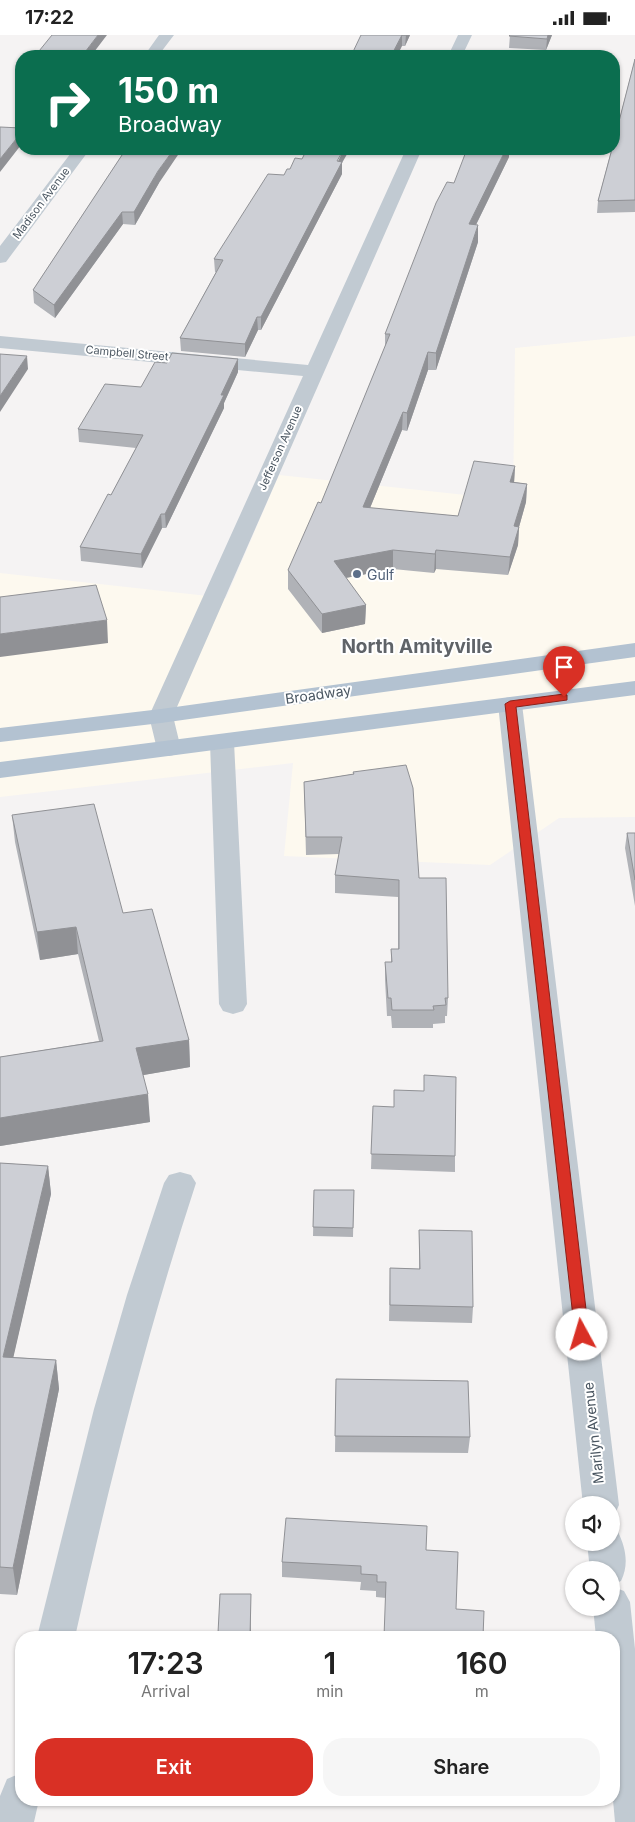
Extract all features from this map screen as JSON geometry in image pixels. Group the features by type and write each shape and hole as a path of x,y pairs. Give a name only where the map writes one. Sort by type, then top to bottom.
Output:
{"main road":[{"name":"Broadway","path":"0,735 161,716 635,650"},
{"path":"0,770 635,688"}],"street":[{"path":"156,50 167,35"},
{"path":"458,50 465,35"},
{"name":"Madison Avenue","path":"0,258 77,155"},
{"name":"Jefferson Avenue","path":"161,716 411,155"},
{"name":"Campbell Street","path":"0,342 314,371"},
{"name":"Marilyn Avenue","path":"510,704 600,1496"},
{"path":"161,716 169,749"},
{"path":"222,742 233,1004"},
{"path":"57,1631 92,1481 152,1265 180,1183"},
{"path":"613,1616 614,1631"},
{"path":"620,1684 635,1822"},
{"path":"14,1822 18,1806"}],"shaded area":[{"path":"635,336 635,817 559,818 490,865 284,856 293,763 0,797 0,573 226,598 279,475 513,500 515,348"}],"building":[{"path":"52,35 98,35 87,50 40,50"},
{"path":"361,35 402,35 394,50 354,50"},
{"path":"510,35 548,35 547,39"},
{"path":"635,59 635,200 598,201 610,155 620,155 620,118"},
{"path":"0,127 15,128 15,140 0,159"},
{"path":"122,155 170,155 134,212 122,212 54,305 33,290"},
{"path":"304,155 340,155 337,161 342,162 261,317 257,317 245,344 180,338 223,260 214,259 268,174 284,175 287,169 290,169 295,158 302,159"},
{"path":"465,155 503,155 469,224 478,225 436,353 428,352 407,413 403,412 363,507 458,516 474,461 515,466 510,482 527,484 514,526 519,527 510,557 436,550 435,554 393,550 334,561 366,605 322,614 288,570 318,502 321,503 390,334 385,334 436,203 447,182 454,183"},
{"path":"172,353 238,359 221,395 224,395 165,514 161,514 141,554 80,547 108,494 111,495 143,435 78,429 105,384 141,387 155,362 167,363"},
{"path":"0,354 27,356 0,396"},
{"path":"96,585 107,620 0,634 0,597"},
{"path":"406,765 413,788 419,878 446,878 448,998 445,998 446,1005 433,1006 434,1010 392,1010 391,998 388,998 385,962 392,962 391,949 399,949 399,880 335,875 342,837 306,837 304,782 354,774 353,772"},
{"path":"94,804 123,913 152,909 189,1040 136,1048 148,1094 0,1118 0,1057 103,1041 76,927 37,932 12,815"},
{"path":"627,833 635,833 635,880"},
{"path":"424,1075 456,1077 455,1156 371,1154 373,1106 394,1107 394,1090 424,1091"},
{"path":"0,1163 48,1166 3,1357 56,1360 13,1568 0,1567"},
{"path":"314,1190 354,1190 353,1228 313,1227"},
{"path":"419,1230 472,1231 473,1307 390,1305 390,1268 420,1269"},
{"path":"336,1379 468,1381 470,1437 335,1436"},
{"path":"286,1518 427,1526 426,1550 458,1552 456,1609 484,1611 483,1631 384,1631 386,1582 377,1582 377,1575 361,1574 361,1566 282,1562"},
{"path":"220,1594 251,1594 250,1631 218,1631"}],"place":[{"name":"Gulf","path":"357,574"}],"district":[{"name":"North Amityville","path":"417,646"}],"route":[{"path":"564,697 510,704 582,1335"}]}
